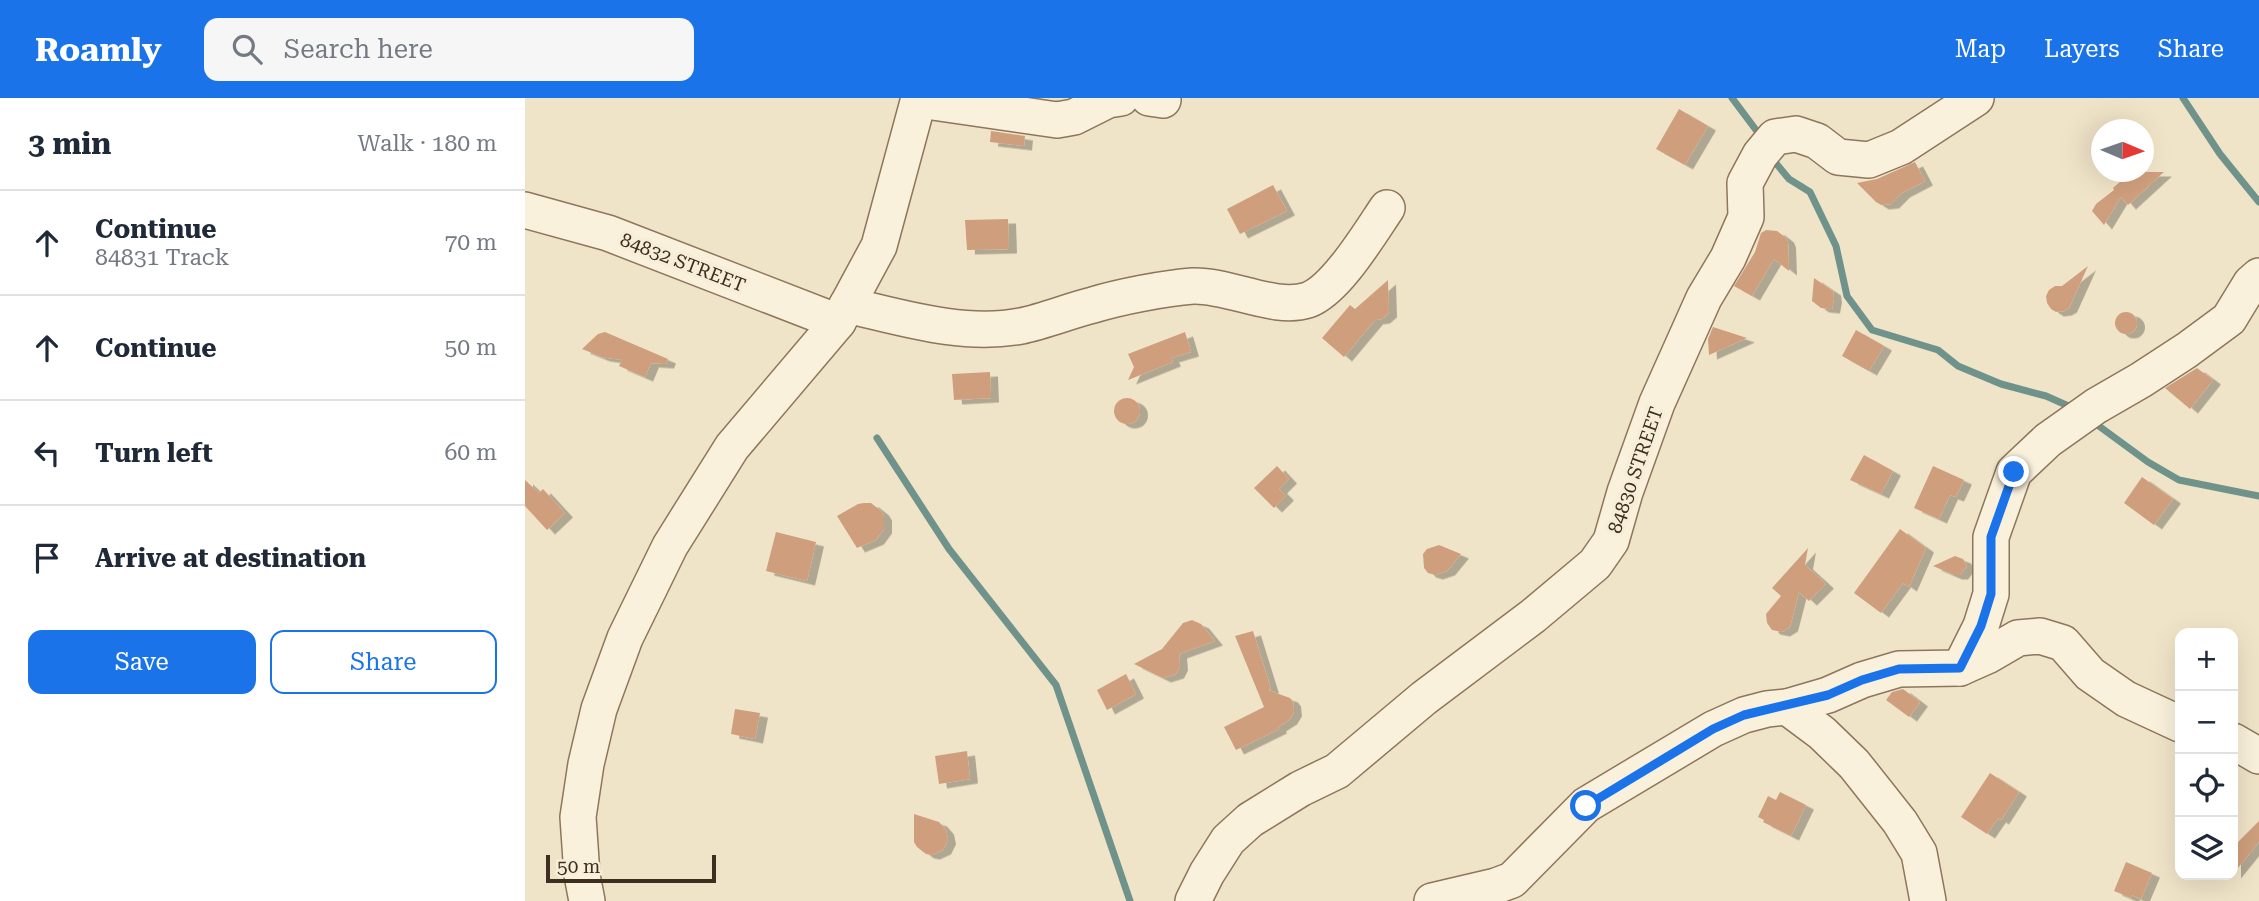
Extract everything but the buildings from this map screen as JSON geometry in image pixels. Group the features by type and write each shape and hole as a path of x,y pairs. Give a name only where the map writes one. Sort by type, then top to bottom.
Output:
{"street":[{"path":"587,901 578,817 599,709 625,638 670,545 732,447 843,314 879,246 919,99 1057,120 1074,117 1108,100 1121,98"},
{"name":"84830 STREET","path":"1193,901 1228,840 1251,820 1300,789 1337,771 1424,698 1533,616 1595,564 1611,541 1625,492 1657,403 1704,298 1728,258 1746,217 1745,183 1760,155 1775,137 1796,134 1817,141 1838,157 1869,160 1901,147 1976,98"},
{"name":"84832 STREET","path":"525,210 608,233 843,314 988,329 1020,326 1095,304 1192,286 1219,288 1278,303 1311,299 1331,283 1387,208"},
{"path":"1960,668 1981,626 1991,594 1991,537 2014,472 2047,440 2229,319 2251,283 2259,276"},
{"path":"1432,901 1511,890 1586,806 1713,729 1744,715 1787,707 1828,695 1862,680 1899,669 1960,668 2018,638 2039,636 2063,643 2090,674 2126,699 2175,722"},
{"path":"1787,707 1822,733 1853,764 1900,822 1919,853 1928,901"},
{"path":"2238,744 2259,756"}],"waterway":[{"path":"1732,98 1759,134"},
{"path":"2183,98 2220,154 2259,202"},
{"path":"1770,156 1789,179 1810,192 1836,246 1847,296 1872,330 1938,350 1958,366 2001,384 2046,396 2073,408"},
{"path":"2092,421 2148,462 2179,480 2259,496"},
{"path":"877,438 949,549 1056,685 1130,901"}],"route":[{"path":"1586,806 1681,751 1713,729 1744,715 1787,707 1828,695 1862,680 1899,669 1960,668 1981,626 1991,594 1991,537 2014,472"}]}
